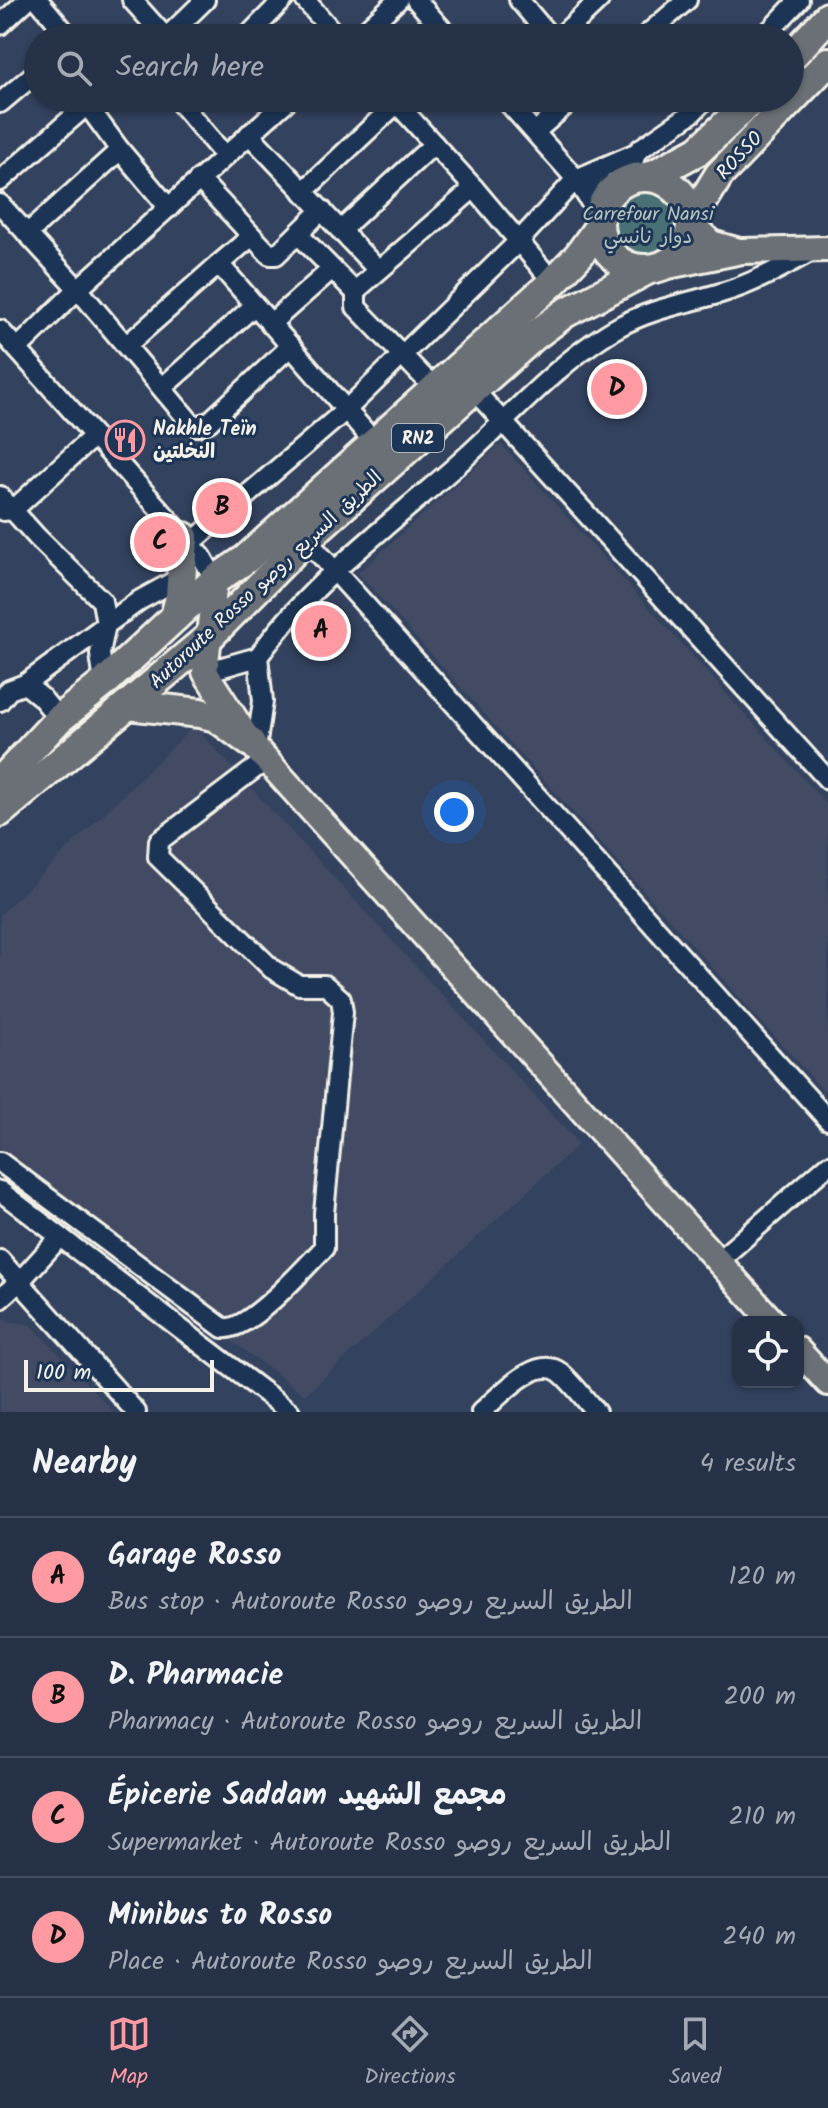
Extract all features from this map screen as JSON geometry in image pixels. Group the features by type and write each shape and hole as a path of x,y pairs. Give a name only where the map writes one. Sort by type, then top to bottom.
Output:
{"highway":[{"path":"804,43 824,22"},
{"name":"ROSSO","path":"804,87 828,62"},
{"name":"ROSSO","path":"632,174 699,150 739,112"},
{"name":"ROSSO","path":"692,221 719,175 780,112"},
{"path":"632,174 665,181 678,190 687,203 692,221 690,236 683,250 672,261 654,268 633,268 612,256 603,242 599,221 605,199 632,174"},
{"name":"Autoroute Rosso الطريق السريع روصو","path":"0,780 59,719 104,683 215,580 246,559 553,282 579,255 599,221"},
{"name":"Autoroute Rosso الطريق السريع روصو","path":"0,812 209,637 306,539 534,336 565,313 654,268"},
{"path":"175,617 187,541"},
{"path":"128,705 216,717 257,750"}],"main road":[{"path":"692,221 711,243 742,251"},
{"path":"654,268 742,251 821,249"},
{"path":"215,580 205,672 257,750 768,1316"},
{"path":"804,1357 828,1383"}],"street":[{"path":"0,25 27,0"},
{"path":"38,0 58,24"},
{"path":"132,0 153,24"},
{"path":"180,24 205,0"},
{"path":"260,24 283,0"},
{"path":"305,0 326,24"},
{"path":"372,24 398,0"},
{"path":"416,0 437,24"},
{"path":"519,0 539,24"},
{"path":"574,24 599,0"},
{"path":"659,24 686,0"},
{"path":"776,24 797,1 824,22"},
{"path":"0,103 24,83"},
{"path":"0,181 76,112"},
{"path":"96,112 120,150 169,208"},
{"path":"188,112 225,156"},
{"path":"17,349 78,289 274,112"},
{"path":"303,192 383,112"},
{"path":"404,112 474,188 553,282"},
{"path":"517,112 576,179 599,221"},
{"path":"535,132 558,112"},
{"path":"187,541 346,410 519,241 576,179 632,174 693,112"},
{"path":"249,134 378,270"},
{"path":"342,229 434,144"},
{"path":"27,234 120,150"},
{"path":"576,179 632,174"},
{"path":"199,179 273,256 322,210"},
{"path":"435,389 356,307 356,293 378,270 474,188"},
{"path":"0,204 127,345 190,422 197,426 203,426 291,346"},
{"path":"298,234 356,293"},
{"path":"127,345 252,236"},
{"path":"205,672 258,657 276,631 334,570 595,340 666,307 727,292 821,249"},
{"path":"219,264 375,443"},
{"path":"270,324 332,269"},
{"path":"163,387 254,306"},
{"path":"1,333 202,557 215,580"},
{"path":"473,389 828,780"},
{"path":"94,436 4,506 102,601 106,624 100,654 104,683"},
{"path":"306,539 828,1120"},
{"path":"0,701 9,690 25,684 140,600 182,577"},
{"path":"0,1162 223,1328 231,1329 252,1318 324,1248 324,1213 343,1012 341,999 325,985 299,985 272,969 158,857 159,841 257,750 263,701 258,657"},
{"path":"25,684 41,697 59,719"},
{"path":"718,1261 828,1165"},
{"path":"0,1191 290,1412"},
{"path":"0,1299 59,1238"},
{"path":"0,1260 136,1412"},
{"path":"481,1412 519,1379 539,1368 550,1367 561,1373 596,1412"}],"shaded area":[{"path":"501,444 828,806 828,1096 358,573"},
{"path":"194,726 579,1144 305,1395 0,1170 0,915"},
{"path":"0,1319 31,1325 114,1412 0,1412"}],"green space":[{"name":"Carrefour Nansi دوار نانسي","path":"648,185 663,188 675,197 684,209 687,224 684,239 675,251 663,260 648,263 633,260 621,251 612,239 609,224 612,209 621,197 633,188"}],"place":[{"name":"Minibus to Rosso","path":"617,389"},
{"name":"Nakhle Teïn النخلتين","path":"125,440"},
{"name":"D. Pharmacie","path":"222,508"},
{"name":"Épicerie Saddam مجمع الشهيد","path":"160,542"},
{"name":"Garage Rosso","path":"321,631"}]}
